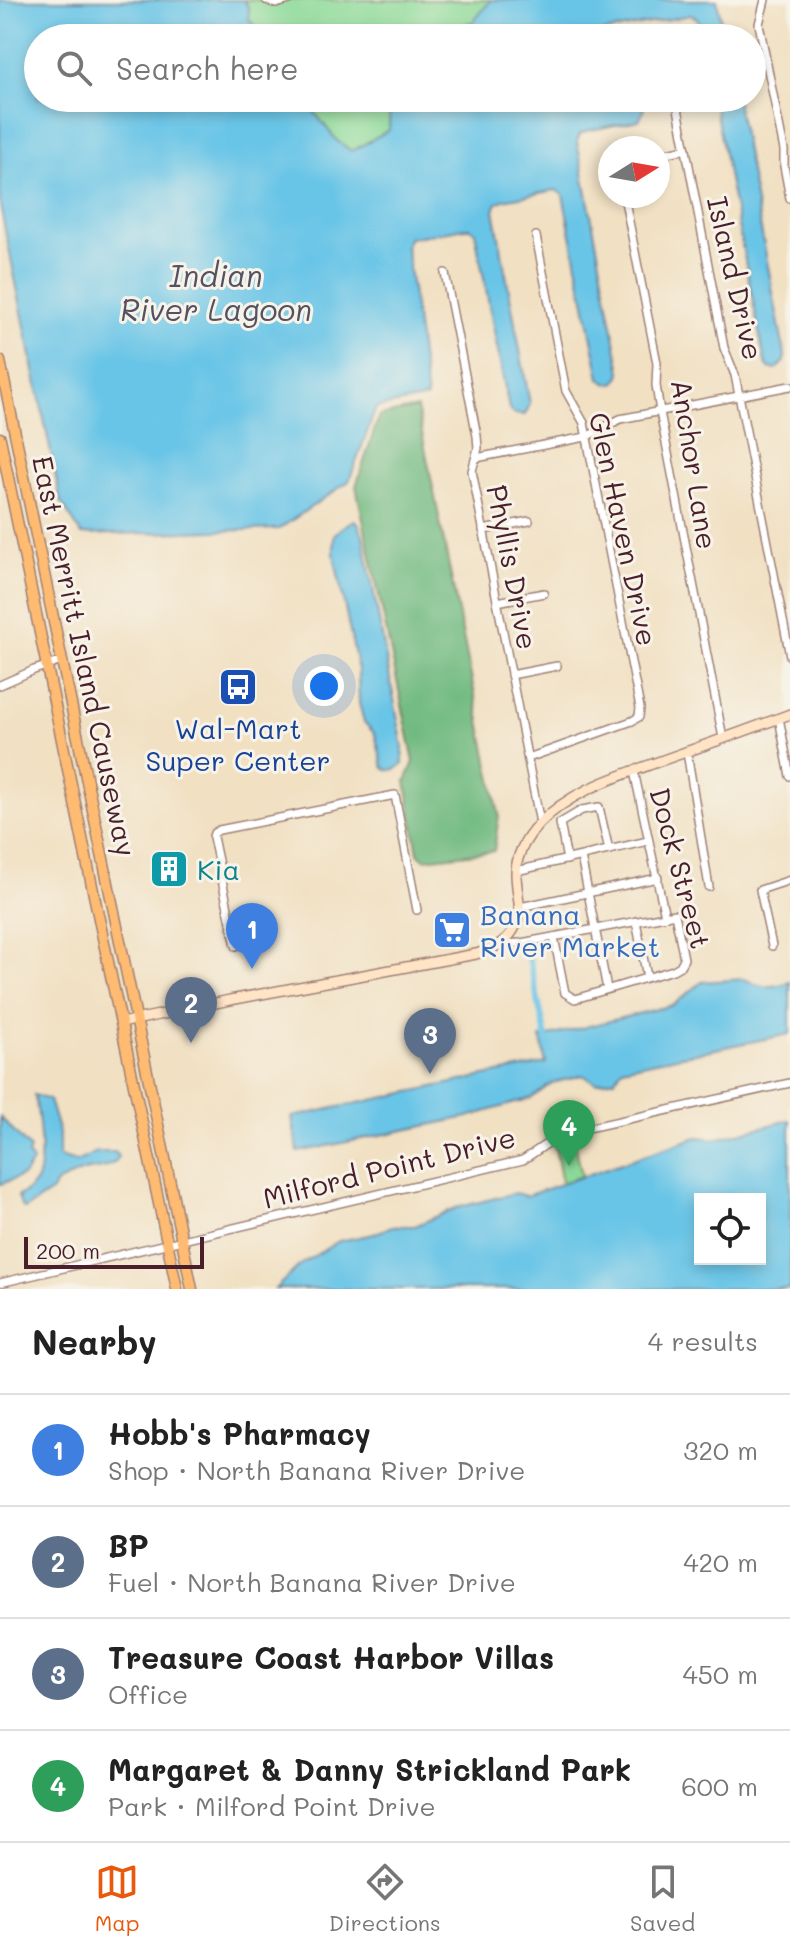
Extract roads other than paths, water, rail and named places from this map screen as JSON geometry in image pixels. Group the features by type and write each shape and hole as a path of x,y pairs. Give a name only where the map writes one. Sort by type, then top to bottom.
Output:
{"main road":[{"name":"East Merritt Island Causeway","path":"0,361 192,1289"},
{"name":"East Merritt Island Causeway","path":"0,438 177,1289"}],"street":[{"path":"266,0 276,4 290,0"},
{"path":"759,24 765,0"},
{"path":"766,59 790,198"},
{"name":"Island Drive","path":"679,112 724,348 735,375 790,656"},
{"path":"670,152 686,149"},
{"name":"Anchor Lane","path":"626,208 657,363 660,412 723,738"},
{"name":"Glen Haven Drive","path":"528,758 632,721 640,713 584,423 566,391 536,236"},
{"name":"Phyllis Drive","path":"445,273 477,436 472,471 540,823"},
{"path":"476,458 586,437 620,419 790,386"},
{"path":"483,530 529,521"},
{"path":"497,602 544,593"},
{"path":"0,685 62,661"},
{"path":"511,675 557,666"},
{"path":"503,944 516,924 520,907 516,871 520,853 540,823 558,807 578,794 634,771 790,714"},
{"path":"779,718 790,776"},
{"path":"687,752 709,887"},
{"name":"Dock Street","path":"634,771 665,916 675,914 684,959 673,970 647,977"},
{"path":"236,946 213,837 219,830 395,795 417,910"},
{"path":"567,860 560,823 582,810 599,807 609,850"},
{"path":"516,871 648,841"},
{"path":"581,857 607,989"},
{"path":"520,907 658,878"},
{"path":"772,946 760,890 790,880"},
{"path":"121,1023 274,991 468,956 503,944 665,916"},
{"path":"554,937 565,993 575,999 647,977 636,921"},
{"name":"Milford Point Drive","path":"0,1283 523,1160 561,1134 790,1083"}],"water":[{"name":"Indian River Lagoon","path":"0,0 244,0 249,9 248,19 253,24 24,24 24,112 314,112 337,141 352,151 389,130 390,112 643,112 639,120 586,131 580,134 577,141 621,372 618,380 609,383 600,378 563,195 556,190 503,200 497,203 494,210 530,404 525,415 514,414 509,409 475,232 465,228 409,238 406,246 427,398 376,408 349,481 279,529 82,535 61,502 0,205"},
{"path":"491,0 717,0 721,24 699,24 698,19 691,15 646,24 466,24 474,21"},
{"path":"716,112 739,112 785,356 784,362 776,370 769,368 765,362"},
{"path":"354,520 363,536 403,747 403,764 392,770 383,766 375,734 364,722 359,703 358,670 334,555 334,535"},
{"path":"745,979 767,986 790,982 790,1034 622,1068 615,1079 596,1083 583,1075 552,1083 532,1098 468,1117 298,1152 292,1117 546,1063 541,1038 673,1005 702,982"},
{"path":"34,1095 49,1100 59,1133 59,1157 76,1162 97,1152 116,1152 118,1157 116,1162 102,1168 83,1171 56,1183 52,1191 25,1209 18,1196 35,1182 40,1162"},
{"path":"0,1117 30,1149 28,1155 33,1161 23,1176 0,1184"},
{"path":"790,1120 790,1289 275,1289 301,1264 339,1241 374,1234 392,1226 415,1226 456,1208 515,1193 526,1196 697,1137 715,1139"}],"waterway":[{"path":"529,958 546,1037"}],"place":[{"name":"Wal-Mart Super Center","path":"238,687"},
{"name":"Kia","path":"169,869"},
{"name":"Banana River Market","path":"452,930"},
{"name":"Hobb's Pharmacy","path":"252,969"},
{"name":"BP","path":"191,1043"},
{"name":"Treasure Coast Harbor Villas","path":"430,1074"},
{"name":"Margaret & Danny Strickland Park","path":"569,1166"}]}
